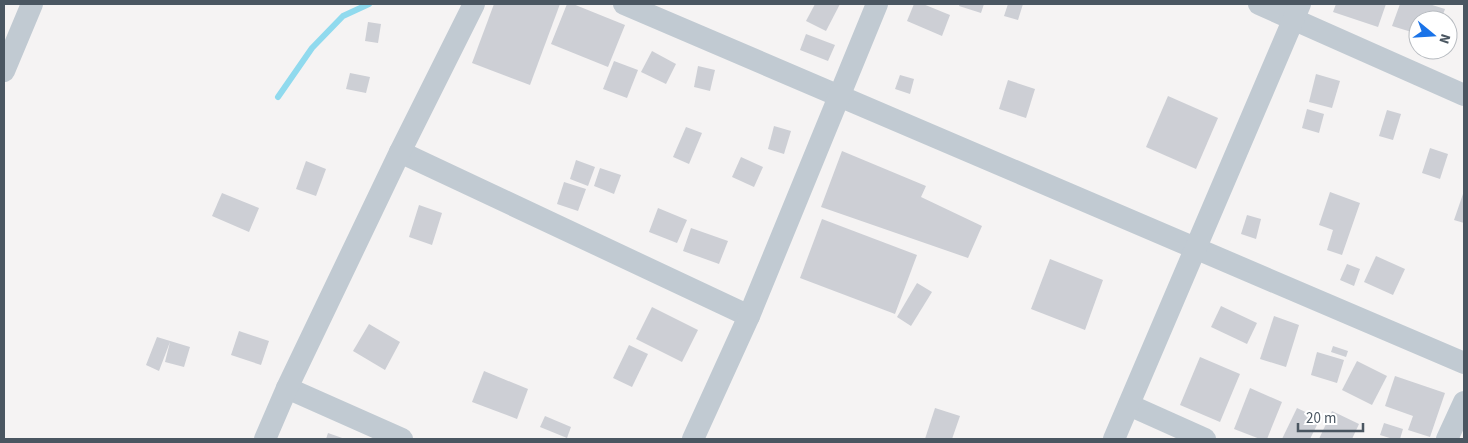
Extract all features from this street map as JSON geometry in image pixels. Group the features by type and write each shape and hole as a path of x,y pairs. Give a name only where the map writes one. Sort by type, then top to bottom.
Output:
{"street":[{"path":"265,439 287,388 400,152 474,4"},
{"path":"624,4 1464,363"},
{"path":"693,439 749,316 877,4"},
{"path":"1259,4 1297,11 1464,95"},
{"path":"4,71 27,5"},
{"path":"1114,439 1297,11"},
{"path":"400,152 749,316"},
{"path":"287,388 402,439"},
{"path":"1448,439 1464,402"},
{"path":"1129,405 1205,439"}],"building":[{"path":"494,4 560,4 530,85 472,63"},
{"path":"567,4 573,4 625,25 608,67 551,44"},
{"path":"815,4 840,4 826,31 806,21"},
{"path":"914,4 923,4 950,15 942,36 907,21"},
{"path":"960,4 984,4 981,13 959,6"},
{"path":"1008,4 1023,4 1018,20 1004,16"},
{"path":"1336,4 1386,4 1378,27 1333,12"},
{"path":"1400,4 1429,4 1445,9 1408,10 1408,31 1392,26"},
{"path":"368,22 381,24 378,43 365,41"},
{"path":"806,34 835,45 828,61 800,50"},
{"path":"652,51 676,64 666,84 641,72"},
{"path":"614,61 638,70 627,98 603,89"},
{"path":"698,66 715,70 710,91 694,87"},
{"path":"350,73 370,77 366,93 346,89"},
{"path":"1316,74 1340,81 1332,108 1309,102"},
{"path":"900,75 914,79 910,94 895,89"},
{"path":"1008,80 1035,89 1026,118 999,109"},
{"path":"1168,96 1218,118 1196,169 1146,147"},
{"path":"1307,109 1324,114 1319,133 1302,128"},
{"path":"1387,110 1401,114 1393,140 1379,136"},
{"path":"774,126 791,131 784,154 768,149"},
{"path":"686,127 702,133 689,164 673,157"},
{"path":"1430,148 1448,154 1440,179 1422,173"},
{"path":"842,151 926,186 921,197 982,226 968,258 821,207"},
{"path":"741,157 763,167 754,187 732,177"},
{"path":"576,160 595,167 588,186 570,179"},
{"path":"306,161 326,169 316,196 296,189"},
{"path":"600,168 621,175 614,194 594,186"},
{"path":"564,182 586,189 578,211 557,204"},
{"path":"1464,191 1464,223 1454,220"},
{"path":"1330,192 1360,203 1342,255 1327,250 1333,230 1319,225"},
{"path":"222,193 259,208 249,232 212,216"},
{"path":"419,205 442,213 432,245 409,237"},
{"path":"658,208 687,220 677,243 649,232"},
{"path":"1247,215 1261,219 1256,239 1241,234"},
{"path":"822,219 917,255 895,314 800,278"},
{"path":"691,228 728,241 719,264 683,251"},
{"path":"1376,256 1405,269 1393,295 1364,282"},
{"path":"1050,259 1103,280 1085,330 1031,309"},
{"path":"1347,264 1360,269 1354,286 1340,280"},
{"path":"917,283 932,292 911,326 897,317"},
{"path":"1221,306 1257,323 1247,344 1211,327"},
{"path":"652,307 698,330 682,362 636,339"},
{"path":"1274,316 1299,325 1286,367 1260,359"},
{"path":"369,324 400,342 385,370 353,351"},
{"path":"239,331 269,341 261,365 231,355"},
{"path":"157,337 190,347 184,367 165,362 170,342 159,371 146,365"},
{"path":"629,345 648,354 632,387 613,378"},
{"path":"1333,346 1348,351 1346,357 1331,352"},
{"path":"1317,352 1344,360 1337,383 1311,375"},
{"path":"1200,357 1240,374 1220,422 1180,405"},
{"path":"1357,361 1387,376 1372,405 1342,390"},
{"path":"484,371 528,389 517,419 472,402"},
{"path":"1395,376 1445,393 1430,437 1408,430 1413,416 1385,406"},
{"path":"1250,388 1282,402 1267,439 1260,439 1234,429"},
{"path":"935,408 960,416 952,439 925,439"},
{"path":"1297,408 1320,419 1310,439 1282,439"},
{"path":"1332,411 1359,424 1352,439 1319,439"},
{"path":"545,416 571,427 567,438 540,427"},
{"path":"1384,423 1403,429 1400,439 1380,435"},
{"path":"328,433 345,439 326,439"}],"waterway":[{"path":"278,97 312,48 343,16 369,4"}]}
